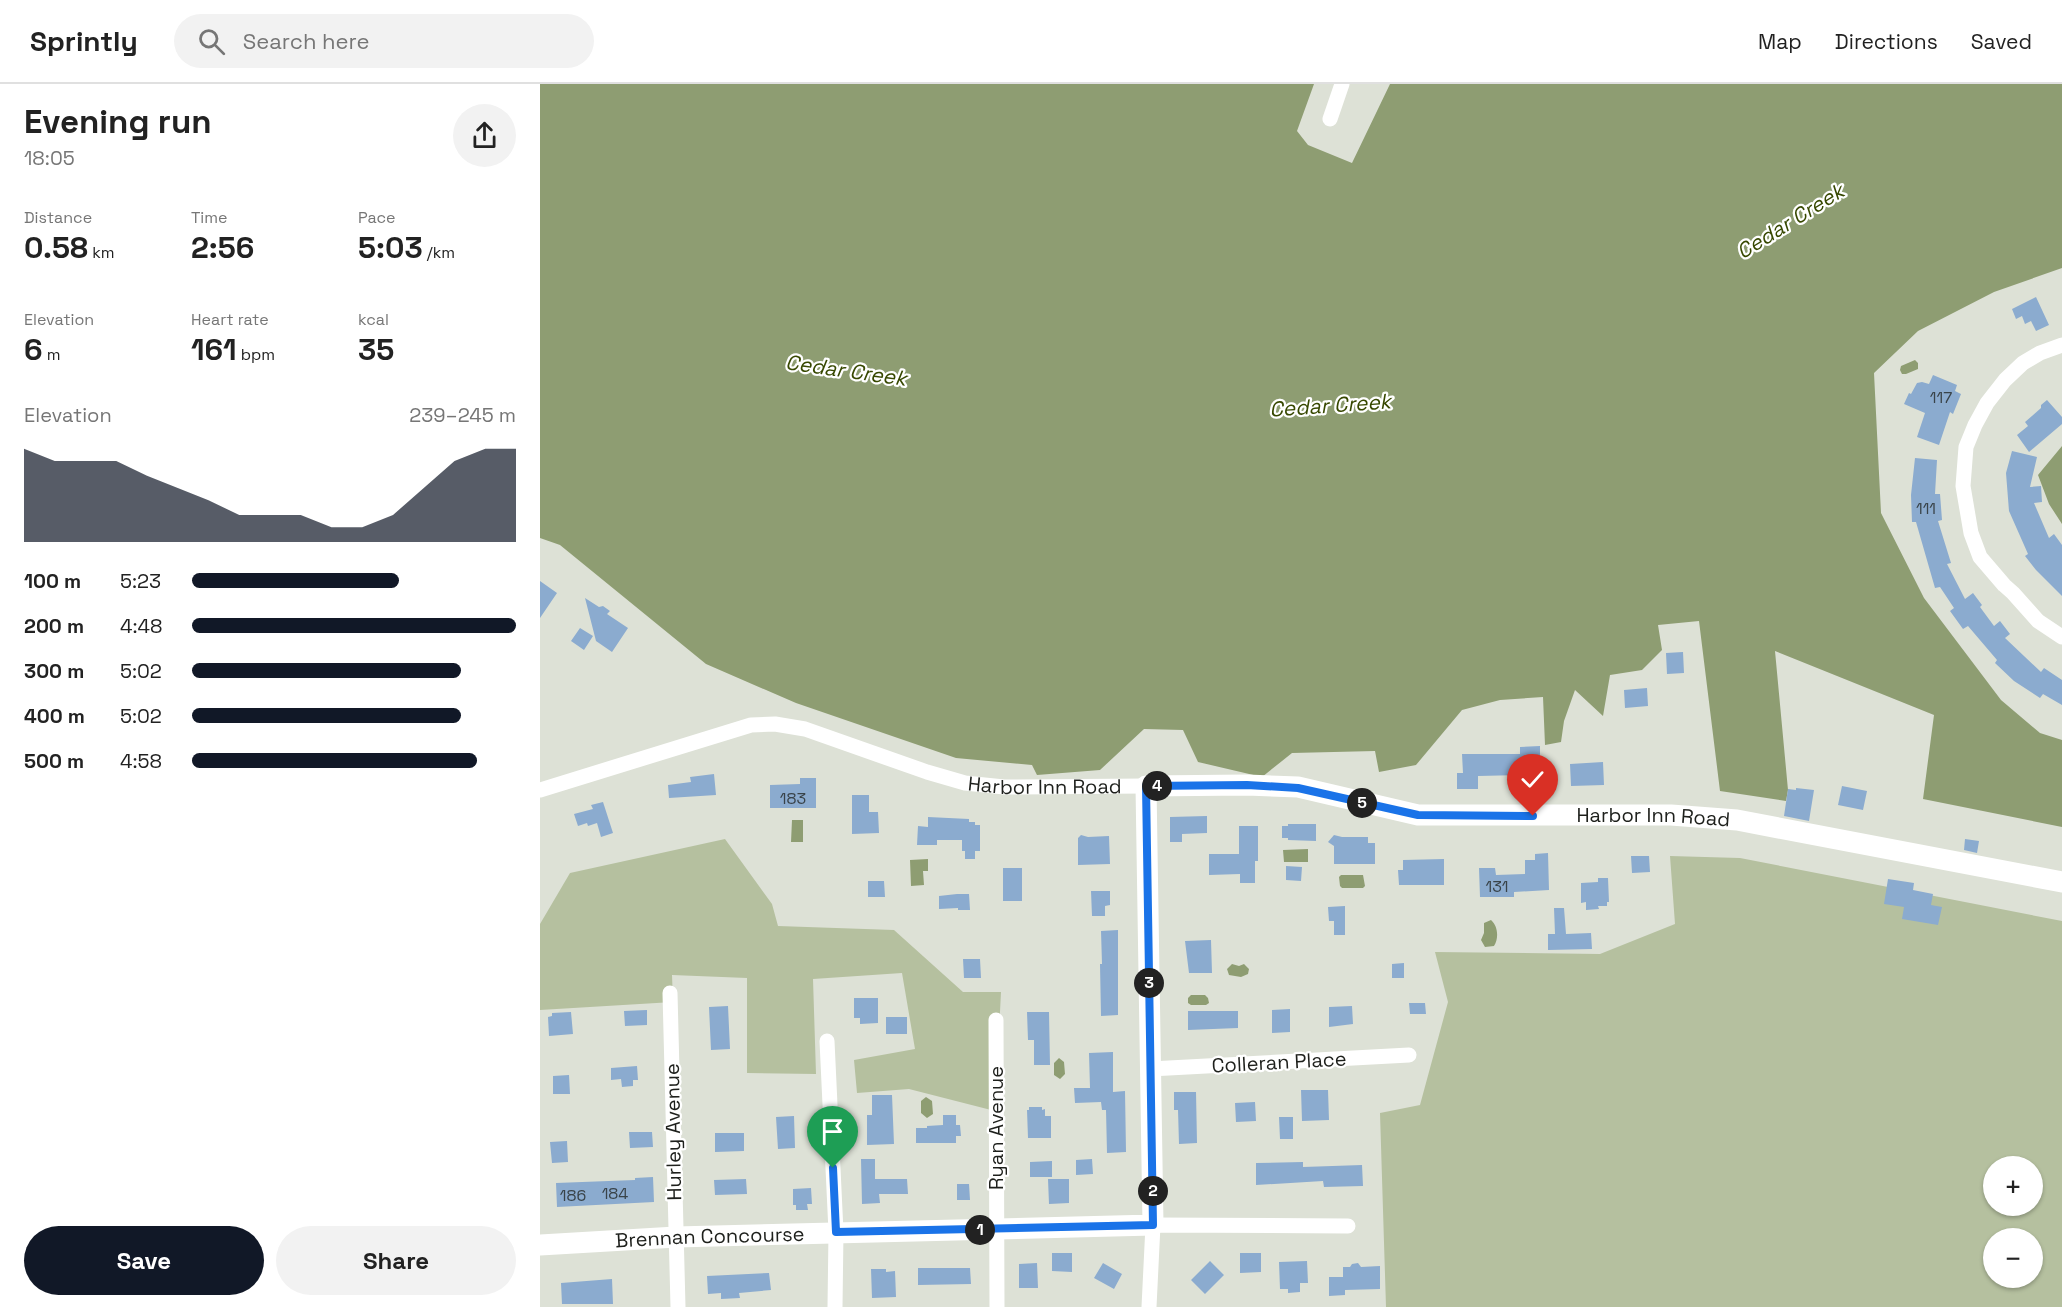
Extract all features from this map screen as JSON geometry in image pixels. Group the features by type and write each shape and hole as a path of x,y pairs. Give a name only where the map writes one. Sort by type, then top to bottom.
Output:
{"main road":[{"name":"Harbor Inn Road","path":"1146,786 1247,785 1298,788 1418,815 1671,815 1737,820 2062,882"},
{"path":"1146,786 1153,1225"},
{"name":"Brennan Concourse","path":"540,1245 676,1237 1153,1225"}],"street":[{"path":"1330,119 1342,84"},
{"path":"2062,345 2040,353 2023,363 2004,380 1987,403 1966,447 1963,486 1971,533 1980,557 2038,621 2062,637"},
{"name":"Harbor Inn Road","path":"540,789 751,725 775,724 805,729 965,783 1004,787 1146,786"},
{"name":"Hurley Avenue","path":"670,993 678,1307"},
{"name":"Ryan Avenue","path":"996,1020 997,1307"},
{"path":"827,1041 836,1232 836,1307"},
{"name":"Colleran Place","path":"1150,1069 1409,1054"},
{"path":"1149,1307 1153,1225"},
{"name":"Brennan Concourse","path":"1153,1225 1347,1226"}],"shaded area":[{"path":"725,839 772,904 778,926 894,930 963,992 1001,992 995,1111 909,1089 857,1093 854,1060 915,1049 902,973 813,979 816,1074 747,1073 747,978 672,975 673,1002 540,1010 540,924 570,873"},
{"path":"1670,856 1740,858 2062,921 2062,1307 1386,1307 1380,1113 1420,1105 1448,1002 1435,952 1600,954 1675,924"}],"water":[{"name":"Cedar Creek","path":"540,84 1314,84 1297,131 1308,145 1352,163 1390,84 2062,84 2062,268 1994,292 1918,331 1874,373 1881,513 1924,598 2001,700 2040,733 2062,740 2062,827 1923,799 1934,715 1775,651 1788,790 1786,801 1720,791 1699,621 1658,625 1662,650 1642,670 1610,675 1603,716 1575,690 1564,721 1561,742 1545,745 1543,697 1500,700 1462,710 1416,765 1379,772 1375,751 1292,753 1262,777 1198,762 1183,730 1144,729 1100,770 1037,775 1032,765 956,758 796,703 706,664 560,545 540,538"},
{"path":"1915,360 1918,363 1918,369 1902,374 1901,366"},
{"path":"2062,446 2062,524 2049,504 2038,475"},
{"path":"792,820 803,820 803,842 791,842"},
{"path":"1308,849 1308,862 1284,862 1283,850"},
{"path":"928,859 928,871 923,871 924,885 911,886 910,860"},
{"path":"1341,875 1363,875 1365,886 1363,888 1342,888 1339,877"},
{"path":"1491,920 1497,932 1497,939 1494,946 1485,947 1481,940 1484,923"},
{"path":"1232,964 1239,966 1244,964 1249,969 1248,974 1241,977 1229,975 1227,969"},
{"path":"1191,995 1205,995 1209,1003 1191,1005 1188,1003 1188,998"},
{"path":"1059,1058 1064,1062 1065,1074 1060,1079 1054,1075 1054,1063"},
{"path":"926,1097 932,1101 933,1114 927,1118 921,1113 921,1101"}],"building":[{"path":"2036,297 2049,325 2036,331 2031,321 2025,324 2022,316 2016,319 2012,309"},
{"path":"1933,375 1957,385 1955,391 1961,394 1953,414 1950,412 1939,445 1917,437 1925,413 1904,404 1917,383 1929,384"},
{"path":"2047,400 2062,417 2062,424 2029,452 2017,435 2028,426 2025,422"},
{"path":"2012,451 2037,457 2030,487 2041,486 2042,502 2034,503 2049,538 2054,534 2062,545 2062,596 2025,556 2028,554 2009,511 2006,473"},
{"path":"1915,458 1937,460 1935,494 1940,494 1942,520 1938,521 1951,563 1947,564 1965,599 1973,593 1994,626 2000,621 2010,634 2005,638 2041,672 2044,668 2062,680 2062,705 2043,694 2040,698 2014,681 1995,663 1997,660 1968,626 1963,629 1950,611 1954,608 1940,587 1935,588 1916,522 1912,522 1911,495"},
{"path":"540,581 557,593 540,618"},
{"path":"585,598 599,607 603,606 610,611 607,614 628,628 612,652 596,641"},
{"path":"580,628 593,636 584,650 571,641"},
{"path":"1683,652 1684,673 1667,674 1666,653"},
{"path":"1647,688 1648,706 1625,708 1624,690"},
{"path":"1540,746 1538,792 1521,793 1521,775 1478,776 1478,789 1457,789 1457,773 1463,773 1462,754 1520,754 1520,747"},
{"path":"1603,762 1604,785 1571,786 1570,764"},
{"path":"714,774 716,795 669,798 668,785 691,782 690,777"},
{"path":"800,778 816,778 816,808 770,808 770,785 800,784"},
{"path":"1842,786 1867,791 1863,810 1838,805"},
{"path":"1796,788 1814,790 1809,821 1784,816 1788,789 1796,790"},
{"path":"852,795 869,795 869,812 878,812 879,833 852,834"},
{"path":"603,802 613,833 601,837 597,823 578,826 574,814 593,809 591,805"},
{"path":"1207,816 1207,833 1182,834 1182,842 1170,842 1170,817"},
{"path":"928,817 969,819 969,822 980,825 980,851 975,851 975,859 965,859 962,840 937,840 937,845 917,845 918,826 928,827"},
{"path":"1288,824 1316,824 1316,841 1282,838 1282,826 1288,826"},
{"path":"1239,826 1258,826 1258,861 1255,861 1255,883 1240,883 1240,874 1209,875 1209,854 1239,854"},
{"path":"1081,835 1109,836 1110,864 1078,865 1078,838"},
{"path":"1334,835 1368,837 1368,843 1375,843 1375,864 1334,864 1334,846 1328,842"},
{"path":"1965,839 1979,841 1977,853 1964,850"},
{"path":"1548,853 1549,890 1514,892 1514,897 1480,897 1479,868 1495,868 1496,875 1525,874 1525,860 1535,860 1535,854"},
{"path":"1631,856 1649,856 1650,872 1632,873"},
{"path":"1444,859 1444,885 1399,885 1398,870 1403,870 1403,860"},
{"path":"1286,866 1302,867 1301,881 1286,880"},
{"path":"1003,868 1022,868 1022,901 1003,901"},
{"path":"1598,878 1608,878 1609,902 1607,906 1598,906 1599,909 1586,910 1586,902 1581,903 1581,883 1598,882"},
{"path":"1888,879 1914,883 1913,890 1933,894 1931,905 1942,907 1938,925 1902,919 1904,907 1884,904"},
{"path":"868,881 884,881 885,897 868,897"},
{"path":"1091,891 1110,891 1110,905 1105,906 1105,916 1092,916"},
{"path":"969,894 970,910 939,909 939,896"},
{"path":"1345,906 1345,935 1334,935 1334,921 1329,921 1328,907"},
{"path":"1554,908 1564,908 1566,934 1591,933 1592,949 1548,950 1548,934 1555,934"},
{"path":"1118,930 1118,1015 1101,1016 1101,931"},
{"path":"1211,940 1212,973 1189,973 1185,941"},
{"path":"963,959 980,959 981,978 964,978"},
{"path":"1404,963 1404,978 1392,978 1392,964"},
{"path":"854,998 878,998 878,1023 860,1024 860,1018 854,1018"},
{"path":"1409,1003 1425,1003 1426,1014 1410,1014"},
{"path":"728,1006 730,1049 711,1050 709,1007"},
{"path":"1352,1006 1353,1024 1329,1027 1329,1007"},
{"path":"1290,1009 1290,1032 1272,1033 1272,1010"},
{"path":"647,1010 647,1025 625,1026 624,1011"},
{"path":"1188,1011 1238,1011 1238,1028 1188,1030"},
{"path":"571,1012 573,1034 549,1036 548,1017 552,1016 552,1013"},
{"path":"1027,1012 1049,1012 1050,1065 1034,1065 1034,1040 1028,1040"},
{"path":"886,1017 907,1017 907,1034 886,1034"},
{"path":"1113,1052 1113,1092 1125,1091 1126,1152 1107,1153 1106,1110 1102,1110 1101,1102 1075,1103 1074,1088 1090,1088 1089,1053"},
{"path":"637,1066 638,1080 633,1080 633,1086 622,1087 621,1079 611,1080 611,1068"},
{"path":"569,1075 570,1094 553,1094 553,1076"},
{"path":"1301,1090 1328,1090 1329,1120 1302,1121"},
{"path":"1174,1092 1196,1092 1197,1143 1179,1144 1178,1110 1174,1110"},
{"path":"872,1095 892,1095 894,1144 867,1145 867,1115 872,1115"},
{"path":"1255,1102 1256,1121 1236,1122 1235,1103"},
{"path":"1029,1107 1042,1107 1042,1110 1045,1109 1045,1116 1051,1116 1051,1138 1028,1138 1027,1110"},
{"path":"943,1115 956,1115 956,1125 960,1125 961,1136 956,1136 956,1143 916,1143 916,1128 943,1125"},
{"path":"794,1116 795,1148 778,1149 776,1117"},
{"path":"1279,1117 1293,1117 1293,1139 1280,1139"},
{"path":"629,1132 652,1132 653,1147 630,1148"},
{"path":"715,1133 744,1133 744,1151 715,1152"},
{"path":"567,1141 568,1162 552,1163 550,1142"},
{"path":"861,1159 875,1159 875,1179 907,1179 908,1194 879,1194 880,1203 862,1204"},
{"path":"1092,1159 1093,1174 1076,1175 1076,1160"},
{"path":"1052,1161 1052,1177 1030,1177 1030,1162"},
{"path":"1303,1162 1303,1167 1362,1165 1363,1186 1324,1187 1323,1181 1256,1185 1256,1163"},
{"path":"653,1177 654,1202 557,1207 556,1183 635,1180 635,1178"},
{"path":"746,1179 747,1194 715,1195 714,1180"},
{"path":"1048,1179 1069,1179 1069,1203 1049,1204"},
{"path":"957,1184 969,1184 970,1200 957,1200"},
{"path":"811,1188 812,1204 807,1204 808,1210 796,1210 796,1205 793,1205 793,1189"},
{"path":"1052,1253 1072,1253 1072,1272 1052,1271"},
{"path":"1240,1253 1261,1253 1261,1272 1240,1273"},
{"path":"1210,1261 1224,1275 1205,1294 1191,1280"},
{"path":"1307,1261 1308,1283 1300,1283 1300,1292 1288,1293 1288,1289 1280,1289 1279,1262"},
{"path":"1037,1263 1038,1288 1019,1288 1019,1264"},
{"path":"1103,1263 1122,1274 1114,1289 1094,1278"},
{"path":"1358,1263 1361,1267 1380,1266 1380,1289 1345,1290 1345,1295 1329,1296 1329,1277 1343,1277 1343,1267 1350,1267"},
{"path":"918,1268 970,1268 971,1284 918,1285"},
{"path":"871,1269 895,1271 896,1297 872,1298"},
{"path":"769,1273 771,1290 739,1293 740,1298 721,1299 721,1293 708,1294 707,1276"},
{"path":"612,1279 613,1304 562,1304 561,1283"}],"route":[{"path":"833,1168 836,1232 1153,1225 1146,786 1247,785 1298,788 1418,815 1533,816"}]}
